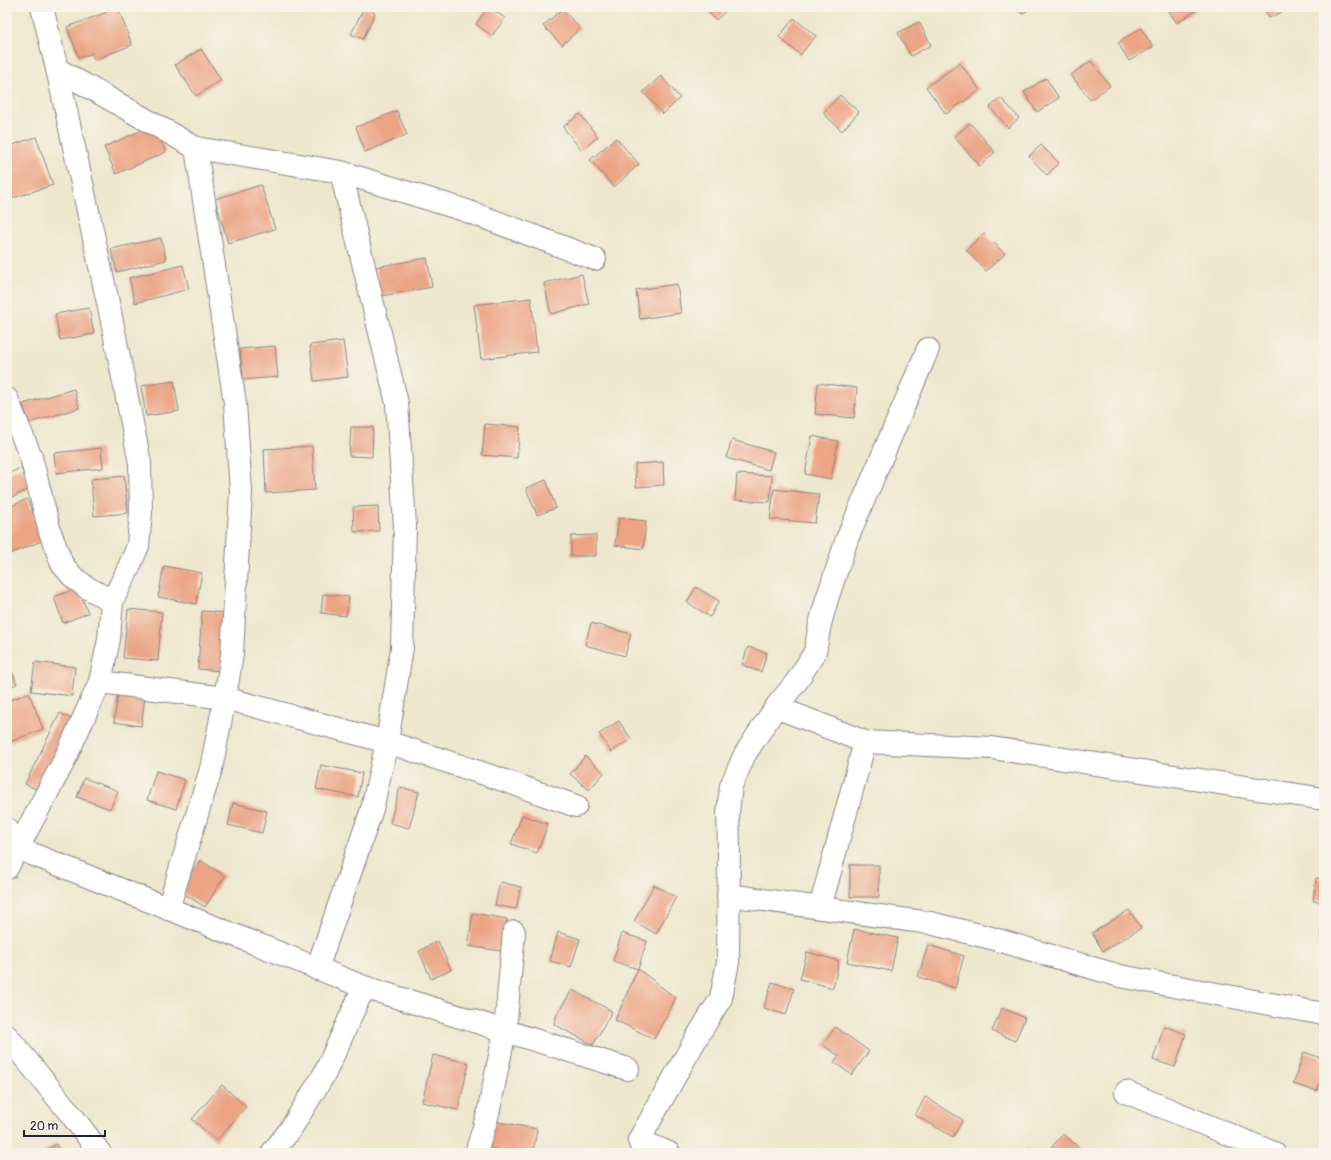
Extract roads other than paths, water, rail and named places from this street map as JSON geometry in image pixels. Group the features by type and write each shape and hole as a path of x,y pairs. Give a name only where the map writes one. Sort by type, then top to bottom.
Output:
{"street":[{"path":"7,868 63,763 100,682 109,639 112,601 138,546 141,512 140,463 109,304 42,7"},
{"path":"57,69 196,148 341,172 464,210 595,258"},
{"path":"168,909 211,769 225,698 232,654 241,492 235,403 196,148"},
{"path":"317,969 372,809 387,742 402,648 405,526 397,402 341,172"},
{"path":"669,1153 641,1146 697,1037 721,998 728,962 728,812 731,786 745,754 776,707 797,681 815,652 826,599 847,539 928,349"},
{"path":"7,399 31,457 50,532 62,564 77,580 112,601"},
{"path":"100,682 225,698 387,742 576,806"},
{"path":"776,707 865,742 992,748 1324,799"},
{"path":"820,908 865,742"},
{"path":"7,829 17,848 317,969 364,987 628,1069"},
{"path":"728,895 930,923 991,938 1120,976 1324,1014"},
{"path":"476,1153 488,1114 505,1031 514,932"},
{"path":"272,1153 290,1130 325,1073 364,987"},
{"path":"7,1036 73,1117 100,1153"},
{"path":"1126,1092 1274,1153"}]}
